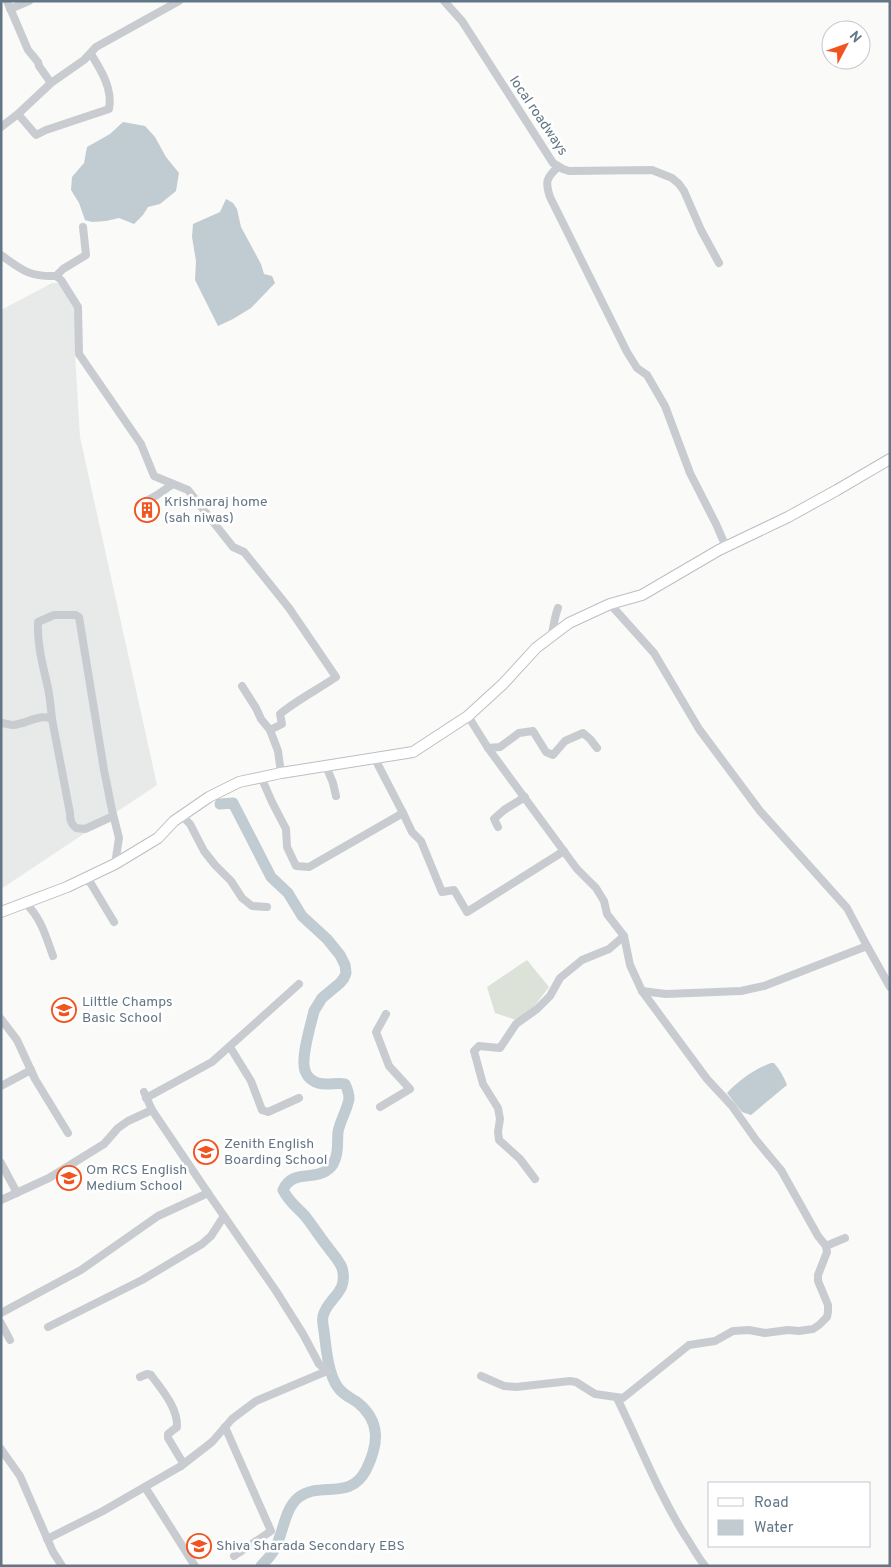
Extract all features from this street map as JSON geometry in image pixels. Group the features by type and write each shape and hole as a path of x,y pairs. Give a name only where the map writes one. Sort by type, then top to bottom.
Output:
{"main road":[{"path":"1,912 67,887 115,864 158,838 174,821 209,797 239,782 281,773 413,752 468,716 504,684 536,648 569,623 610,604 642,595 726,547 820,499 890,458"}],"street":[{"path":"29,1 8,5 28,50 51,83"},
{"path":"1,127 51,83 91,54 104,41 179,1"},
{"name":"local roadways","path":"444,1 462,21 543,148 558,167 569,171 652,170 672,178 684,191 700,230 718,264"},
{"path":"18,114 36,135 109,108 111,98 109,90 91,54"},
{"path":"558,167 548,177 546,185 550,197 627,352 637,368 647,375 666,406 690,473 706,502 726,547"},
{"path":"56,276 63,269 86,255 84,227"},
{"path":"1,255 23,271 42,276 56,276 61,280 78,307 79,354 141,444 154,476 188,490 232,547 244,552 289,608 336,677 310,695 293,703 280,714 282,724 270,730"},
{"path":"139,504 173,484"},
{"path":"610,604 654,653 698,729 760,811 847,908 890,987"},
{"path":"551,637 558,608"},
{"path":"109,818 85,829 76,828 70,821 52,719 49,690 40,656 38,634 38,622 54,615 78,616 104,770 119,838 115,864"},
{"path":"242,686 261,719 270,730 278,751 281,773"},
{"path":"468,716 488,748 564,851 596,888 604,900 607,914 624,936 630,965 642,991 707,1079 732,1106 756,1140 781,1170 818,1236 826,1246 827,1252 818,1275 818,1281 828,1306 828,1312 827,1317 819,1325 813,1329 799,1331 788,1330 765,1333 749,1330 733,1331 715,1341 688,1345 622,1398 595,1394 576,1382 570,1381 516,1387 500,1384 482,1376"},
{"path":"1,723 12,725 42,717 52,719"},
{"path":"488,748 500,746 519,733 533,732 546,752 553,754 565,740 583,733 597,748"},
{"path":"375,759 412,832 421,841 442,892 454,890 466,912 564,851"},
{"path":"326,766 336,796"},
{"path":"261,777 286,829 287,847 296,866 309,867 403,812"},
{"path":"498,827 494,819 504,810 525,797"},
{"path":"182,816 190,824 204,851 230,880 242,898 252,906 268,906"},
{"path":"82,880 90,882 114,922"},
{"path":"24,903 32,909 38,918 53,956"},
{"path":"535,1179 520,1159 500,1140 498,1108 483,1084 474,1051 479,1046 500,1048 516,1024 550,996 560,978 582,960 609,949 624,936"},
{"path":"642,991 666,994 741,991 764,986 868,946"},
{"path":"47,1539 72,1528 181,1466 212,1442 232,1419 256,1400 327,1371 319,1364 276,1291 152,1110 145,1095 212,1062 299,984"},
{"path":"380,1107 410,1090 389,1066 376,1032 386,1014"},
{"path":"1,1019 17,1040 31,1070 68,1133"},
{"path":"230,1047 251,1081 262,1110 268,1112 299,1098"},
{"path":"1,1086 31,1070"},
{"path":"1,1200 49,1178 104,1144 118,1128 128,1121 152,1110"},
{"path":"1,1163 17,1193"},
{"path":"1,1313 80,1270 158,1216 208,1193"},
{"path":"48,1327 142,1280 202,1244 211,1236 224,1216"},
{"path":"826,1246 845,1238"},
{"path":"1,1323 10,1340"},
{"path":"140,1377 147,1374 151,1375 174,1408 177,1416 177,1427 168,1434 168,1438 183,1463 181,1466"},
{"path":"617,1398 634,1432 642,1455 676,1521 705,1566"},
{"path":"225,1427 271,1531 234,1556"},
{"path":"1,1450 20,1476 53,1552 62,1566"},
{"path":"145,1487 195,1566"}],"shaded area":[{"path":"52,283 58,283 73,304 80,437 157,785 1,889 1,310"},
{"path":"527,960 549,987 529,1013 516,1020 495,1013 487,987"}],"water":[{"path":"123,122 145,126 155,137 166,157 179,173 176,191 160,204 148,207 134,224 119,218 92,222 85,220 79,203 71,190 72,177 84,163 87,147 110,134"},
{"path":"226,199 233,203 237,209 241,227 261,264 264,274 272,276 275,283 251,308 218,326 195,280 196,261 192,237 193,224 220,212"},
{"path":"774,1063 778,1068 787,1085 751,1115 742,1112 727,1093 748,1075"}],"waterway":[{"path":"220,804 233,803 271,877 288,893 302,916 327,939 340,955 345,965 346,973 344,978 322,998 314,1011 304,1060 306,1073 313,1081 321,1084 345,1084 349,1095 347,1107 338,1132 336,1159 326,1171 291,1180 283,1190 290,1201 305,1216 342,1268 343,1283 323,1316 328,1360 331,1374 337,1386 343,1393 365,1409 374,1425 375,1433 375,1442 370,1460 366,1470 359,1479 352,1485 344,1488 316,1490 299,1497 287,1514 274,1551 261,1566"}],"place":[{"name":"Krishnaraj home (sah niwas)","path":"147,510"},
{"name":"Lilttle Champs Basic School","path":"64,1010"},
{"name":"Zenith English Boarding School","path":"206,1152"},
{"name":"Om RCS English Medium School","path":"69,1178"},
{"name":"Shiva Sharada Secondary EBS","path":"199,1546"}]}
